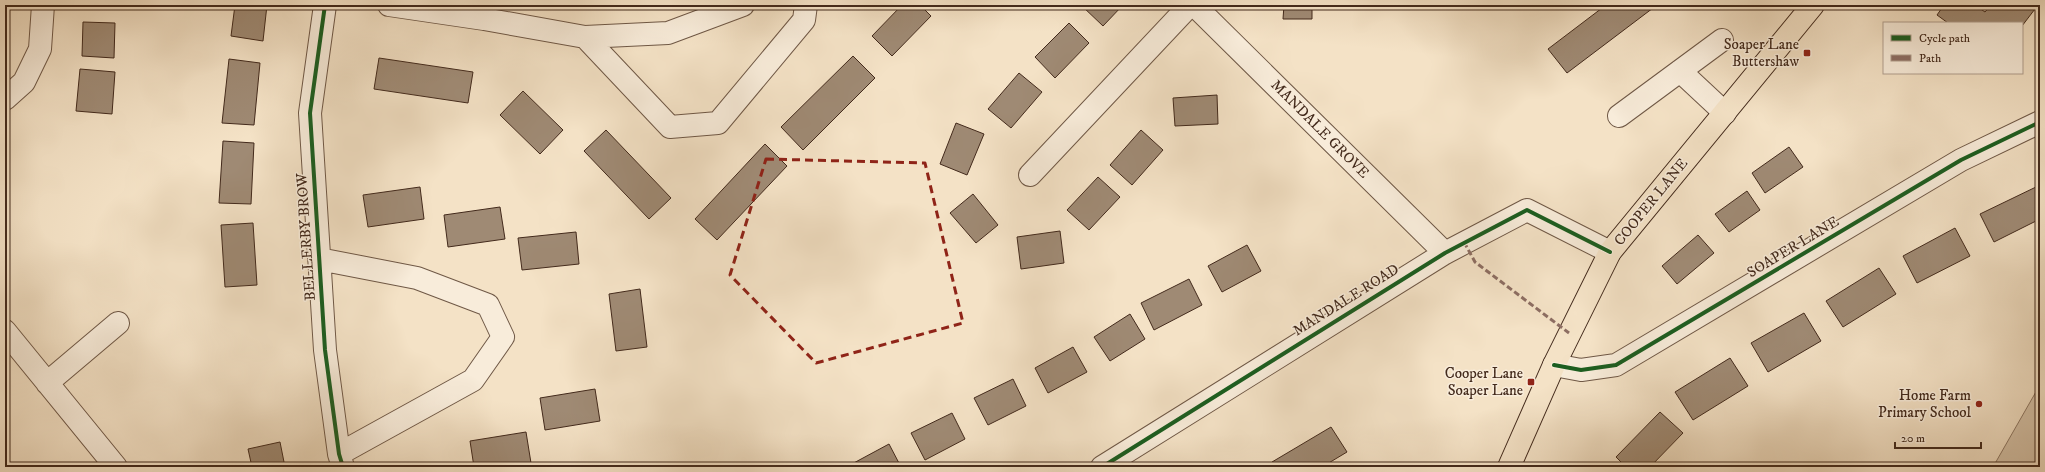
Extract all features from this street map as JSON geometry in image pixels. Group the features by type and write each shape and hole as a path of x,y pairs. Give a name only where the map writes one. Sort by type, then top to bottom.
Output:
{"main road":[{"name":"COOPER LANE","path":"1509,467 1554,365 1610,252 1813,5"}],"street":[{"path":"5,99 24,82 40,49 43,5"},
{"name":"BELLERBY BROW","path":"319,259 417,278 488,305 503,337 473,380 341,460 326,350 319,259 310,113 325,5"},
{"path":"389,5 484,19 585,37 668,33 705,11 743,5"},
{"path":"585,37 670,128 718,123 804,20 806,5"},
{"path":"1030,175 1190,5"},
{"name":"MANDALE GROVE","path":"1194,5 1445,253"},
{"path":"1619,116 1722,40"},
{"path":"1680,71 1725,113"},
{"name":"SOAPER LANE","path":"1554,365 1581,370 1616,365 1961,160 2040,122"},
{"name":"MANDALE ROAD","path":"1102,467 1445,253 1527,210 1610,252"},
{"path":"47,382 118,323"},
{"path":"5,331 116,467"}],"highlighted area":[{"path":"766,159 925,163 963,323 816,363 730,275"}],"shaded area":[{"path":"2037,390 2040,392 2040,467 1993,467"}],"building":[{"path":"235,5 267,5 263,41 231,36"},
{"path":"902,5 920,5 931,16 892,56 872,36"},
{"path":"1123,5 1103,26 1082,6"},
{"path":"1284,5 1312,5 1312,19 1283,19"},
{"path":"1606,5 1657,5 1567,73 1548,49"},
{"path":"1944,5 1975,5 1985,12 1991,5 2038,5 2023,25 2023,22 1947,22 1937,15"},
{"path":"83,22 115,23 114,58 82,56"},
{"path":"1069,23 1089,43 1055,78 1035,57"},
{"path":"853,56 875,78 803,150 781,127"},
{"path":"379,58 473,72 468,103 374,89"},
{"path":"229,59 260,63 254,125 222,123"},
{"path":"80,69 115,72 112,114 76,111"},
{"path":"1019,73 1042,92 1011,128 988,109"},
{"path":"523,91 563,130 540,154 500,115"},
{"path":"1217,95 1218,124 1175,126 1173,98"},
{"path":"956,123 984,134 967,175 940,164"},
{"path":"606,130 671,198 649,219 584,151"},
{"path":"1141,130 1163,150 1132,185 1110,165"},
{"path":"223,141 254,143 251,204 219,203"},
{"path":"765,144 787,166 717,240 695,219"},
{"path":"1789,147 1803,167 1765,193 1752,173"},
{"path":"1098,177 1120,197 1089,230 1067,210"},
{"path":"420,187 424,219 368,227 363,195"},
{"path":"2036,187 2040,196 2040,219 1994,242 1980,214"},
{"path":"1747,191 1760,210 1729,232 1715,214"},
{"path":"973,194 998,225 976,243 950,213"},
{"path":"500,207 505,239 448,247 444,215"},
{"path":"253,223 257,285 225,287 221,225"},
{"path":"1955,228 1970,256 1917,283 1903,256"},
{"path":"1060,231 1064,263 1021,269 1017,237"},
{"path":"576,232 579,264 522,270 518,238"},
{"path":"1698,235 1714,253 1677,284 1662,266"},
{"path":"1247,245 1261,271 1222,292 1208,266"},
{"path":"1879,268 1896,294 1843,327 1826,301"},
{"path":"1189,279 1202,305 1154,330 1141,303"},
{"path":"640,289 647,347 616,351 609,294"},
{"path":"1804,313 1821,341 1768,372 1751,343"},
{"path":"1130,314 1145,339 1110,361 1094,337"},
{"path":"1073,347 1087,372 1048,393 1035,368"},
{"path":"1730,358 1748,386 1693,420 1675,392"},
{"path":"1013,379 1026,406 988,425 974,398"},
{"path":"595,389 600,421 545,430 540,398"},
{"path":"1660,412 1683,433 1650,467 1626,467 1616,457"},
{"path":"952,413 965,439 925,460 911,433"},
{"path":"1331,427 1347,452 1322,467 1276,467 1272,462"},
{"path":"526,432 531,463 507,467 474,467 470,441"},
{"path":"280,442 285,467 252,467 248,449"},
{"path":"889,444 901,467 851,467 850,465"}],"marked path":[{"path":"1464,242 1475,262 1569,333"}],"cycle path":[{"path":"325,5 310,113 325,350 339,454 343,467"},
{"path":"1554,365 1581,370 1616,365 1961,160 2040,122"},
{"path":"1102,467 1445,253 1527,210 1610,252"}],"place":[{"name":"Soaper Lane Buttershaw","path":"1807,53"},
{"name":"Cooper Lane Soaper Lane","path":"1531,382"},
{"name":"Home Farm Primary School","path":"1979,404"}]}
